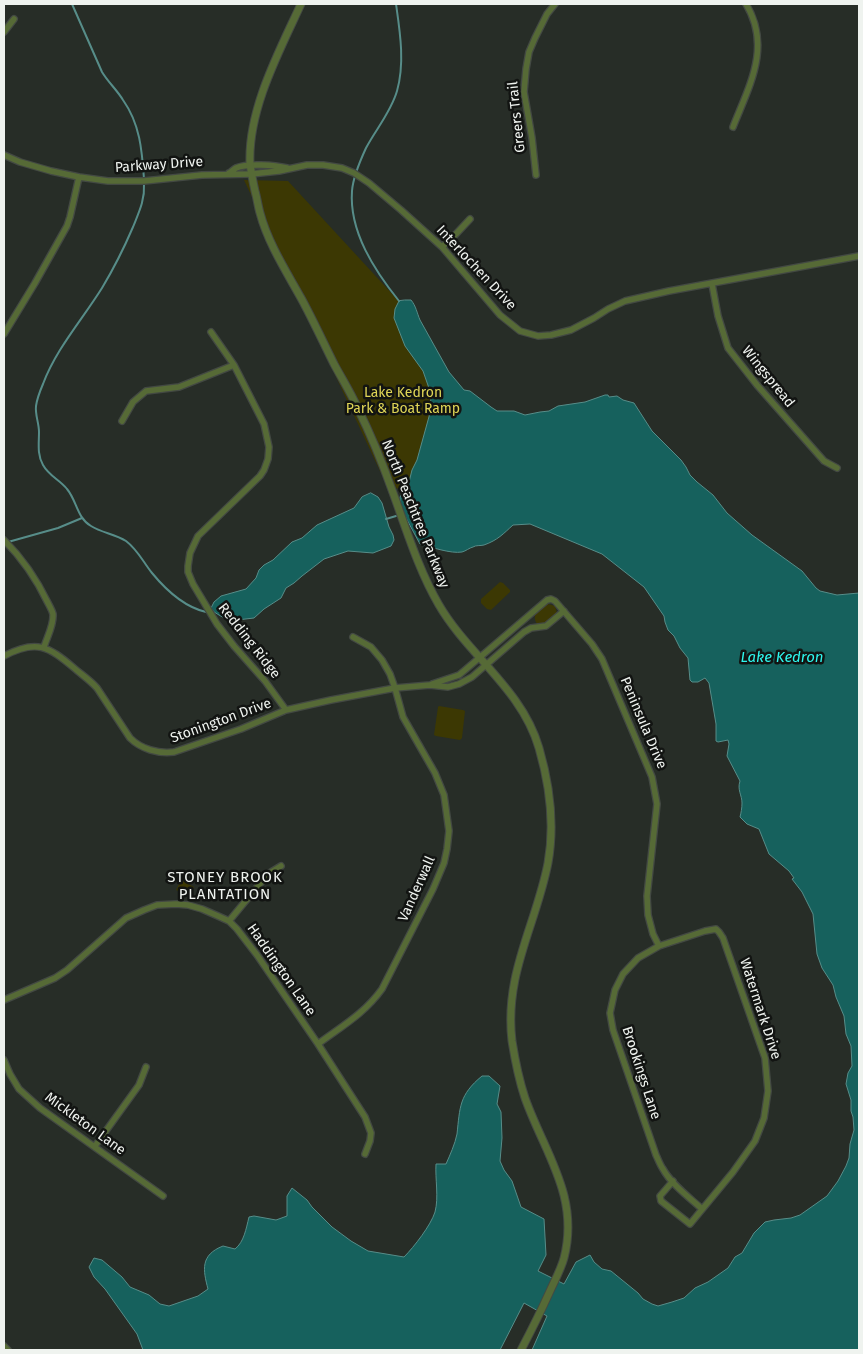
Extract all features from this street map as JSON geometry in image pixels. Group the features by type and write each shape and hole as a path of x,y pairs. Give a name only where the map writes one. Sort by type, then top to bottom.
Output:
{"street":[{"name":"North Peachtree Parkway","path":"301,4 276,58 257,108 251,138 250,166 260,215 357,407 391,487 418,562 431,591 451,625 513,697 532,729 538,745 550,799 552,826 548,860 515,975 510,1020 516,1064 524,1097 559,1178 566,1200 568,1229 564,1262 521,1350"},
{"name":"Greers Trail","path":"536,175 524,92 526,69 529,52 535,38 547,14 555,4"},
{"path":"734,127 754,75 758,58 757,32 752,15 746,4"},
{"path":"4,32 14,19"},
{"name":"Parkway Drive","path":"4,155 43,169 79,177 108,180 144,181 229,173 238,175 251,174"},
{"name":"Interlochen Drive","path":"251,174 308,165 323,165 342,168 357,175 401,210 442,247 500,315 520,331 538,336 571,330 625,301 669,291 859,256"},
{"name":"Interlochen Drive","path":"250,166 290,168"},
{"name":"Parkway Drive","path":"229,173 235,168 250,166"},
{"path":"4,334 67,226 79,177"},
{"path":"442,247 470,219"},
{"name":"Wingspread","path":"712,284 718,316 728,348 757,385 824,461 836,468"},
{"name":"Redding Ridge","path":"211,332 234,365 264,424 270,447 268,459 260,476 198,536 190,553 188,566 190,577 211,614 234,646 286,710"},
{"path":"122,422 133,402 146,391 179,387 234,365"},
{"path":"4,540 23,561 43,593 52,613 52,626 44,648"},
{"name":"Peninsula Drive","path":"479,658 547,600 551,599 564,611 602,659 652,777 657,804 647,896 648,915 653,934 659,946"},
{"path":"486,665 524,632 531,628 546,626 564,611"},
{"path":"522,621 529,629"},
{"name":"Vanderwall","path":"318,1044 358,1016 373,1002 382,989 433,889 448,849 449,832 444,795 435,773 403,717 395,688 382,660 370,647 353,637"},
{"name":"Stonington Drive","path":"4,656 18,648 34,646 44,648 61,656 92,682 135,743 163,753 174,752 241,729 286,710 395,688 430,685 448,687 472,677 486,665"},
{"name":"Stonington Drive","path":"430,685 459,675 479,658"},
{"path":"229,921 268,874 282,866"},
{"name":"Haddington Lane","path":"4,1000 55,978 67,970 126,918 144,910 157,906 176,904 188,905 210,912 229,921 257,955 365,1116 370,1133 370,1141 365,1154"},
{"name":"Watermark Drive","path":"659,946 711,929 716,929 720,932 765,1058 768,1091 764,1118 755,1141 733,1172 690,1224 661,1201 660,1196 672,1181"},
{"name":"Brookings Lane","path":"659,946 638,958 623,974 615,990 610,1013 613,1030 656,1155 664,1171 672,1181 702,1209"},
{"name":"Mickleton Lane","path":"4,1060 10,1074 25,1095 60,1123 163,1196"},
{"path":"95,1146 139,1085 146,1067"},
{"path":"4,1346 8,1350"}],"green space":[{"name":"Lake Kedron Park & Boat Ramp","path":"244,180 288,181 407,310 453,383 414,495 386,484"},
{"path":"500,582 510,592 491,610 487,609 481,603 481,599"},
{"path":"548,604 555,606 557,613 548,624 538,625 535,615"},
{"path":"439,706 465,711 462,738 460,740 434,735"},
{"path":"181,880 194,887 190,896 176,890"}],"water":[{"name":"Lake Kedron","path":"399,301 413,302 420,320 449,372 464,390 470,391 497,411 514,411 525,415 549,411 558,406 585,402 605,395 609,397 617,396 634,403 652,431 681,460 690,475 713,495 727,513 752,535 802,571 820,591 837,595 859,593 859,1350 532,1350 547,1316 524,1303 500,1350 143,1350 137,1334 105,1289 94,1277 89,1267 94,1258 102,1260 122,1277 130,1287 149,1295 160,1304 169,1306 198,1296 208,1289 204,1269 210,1254 223,1246 235,1249 241,1243 249,1217 254,1216 276,1220 287,1216 287,1196 292,1188 307,1200 332,1227 351,1241 368,1251 404,1257 422,1236 433,1217 437,1200 436,1164 446,1164 456,1138 462,1102 469,1089 482,1076 489,1076 500,1086 497,1104 501,1112 502,1138 500,1161 512,1181 521,1207 544,1219 546,1255 538,1271 564,1284 576,1262 590,1255 594,1262 602,1269 611,1271 643,1299 658,1306 684,1298 695,1288 708,1282 728,1268 735,1257 742,1253 754,1233 765,1222 800,1215 827,1196 838,1181 849,1158 854,1130 851,1100 846,1084 848,1073 852,1066 851,1046 846,1034 844,1016 833,985 822,968 817,954 813,914 789,871 769,854 759,829 747,824 740,817 742,803 739,787 740,781 727,756 728,740 716,741 716,724 709,683 705,678 698,682 690,680 688,658 668,630 664,616 644,587 602,554 530,524 513,525 493,541 484,545 474,546 462,552 447,551 420,544 400,507 400,497 409,482 417,460 430,413 431,394 423,371 405,346 394,318 395,309"},
{"path":"371,493 378,497 382,503 393,535 394,540 391,546 373,553 348,551 324,559 286,588 281,598 254,618 237,620 224,618 211,608 214,602 221,596 246,589 256,578 259,570 292,542 302,538 317,525 354,508 362,497"}],"waterway":[{"path":"72,4 102,72 121,96 133,118 141,148 144,179"},
{"path":"396,4 401,59 397,91 387,113 370,141 355,175 352,206 359,236 365,250 381,277 399,301"},
{"path":"144,184 143,201 119,258 102,288 48,371 36,409 39,429 39,453 45,469 67,489 86,523 126,541 134,548 163,586 183,602 206,612"},
{"path":"386,519 396,516"},
{"path":"8,542 58,528 82,518"}],"district":[{"name":"STONEY BROOK PLANTATION","path":"225,886"}]}
